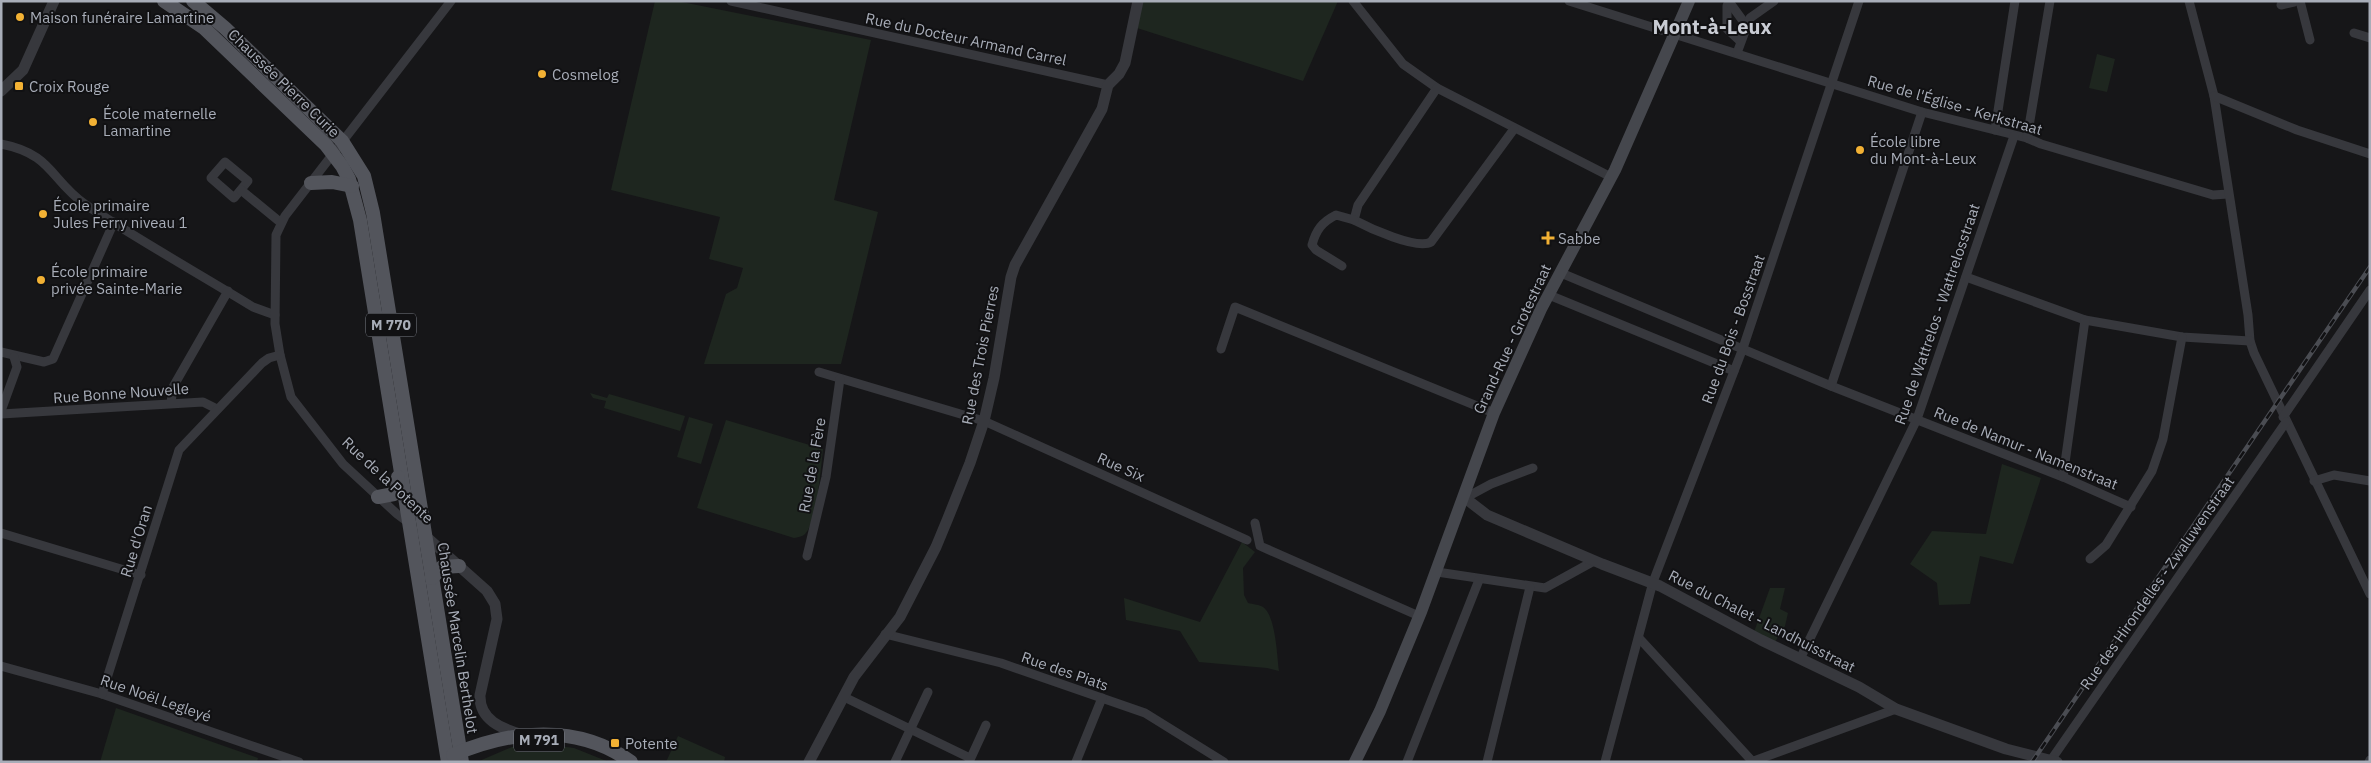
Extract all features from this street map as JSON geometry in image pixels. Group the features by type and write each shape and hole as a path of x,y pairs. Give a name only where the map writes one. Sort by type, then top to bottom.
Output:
{"main road":[{"name":"Chaussée Pierre Curie","path":"164,1 204,28 317,136 333,154"},
{"name":"Chaussée Pierre Curie","path":"192,1 225,28 342,141"},
{"name":"Grand-Rue - Grotestraat","path":"1355,762 1380,711 1437,572 1494,413 1549,295 1611,177 1689,1"},
{"name":"Chaussée Marcelin Berthelot","path":"342,141 364,176 370,195 432,578 453,759"},
{"name":"Chaussée Marcelin Berthelot","path":"333,154 352,186 360,220 430,654 453,759"},
{"path":"311,183 332,182 352,186"},
{"path":"378,497 388,497 396,492 399,462"},
{"path":"432,578 442,568 459,566"},
{"name":"Rue de la Potente","path":"453,759 523,735 552,733 578,738 613,750 630,762"},
{"name":"M 791","path":"453,759 513,743 540,740 574,744 616,762"}],"street":[{"path":"1,91 21,73 26,65 54,1"},
{"path":"241,190 280,222 451,1"},
{"name":"Rue du Docteur Armand Carrel","path":"730,1 1108,85"},
{"name":"Rue des Trois Pierres","path":"809,762 854,677 885,634 900,617 936,547 970,463 984,421 994,378 1010,282 1015,265 1102,109 1108,85 1119,74 1125,63 1138,1"},
{"path":"1354,1 1403,64 1437,88 1611,177"},
{"name":"Rue de l'Église - Kerkstraat","path":"1569,1 1832,82 1922,112 2027,138 2041,144 2213,195 2228,194"},
{"path":"1737,53 1750,18 1774,1"},
{"name":"Rue du Bois - Bosstraat","path":"1606,762 1653,582 1743,348 1860,1"},
{"path":"1995,130 2014,1"},
{"path":"2027,138 2050,1"},
{"path":"2190,1 2214,96 2248,315 2250,341 2284,419 2370,594"},
{"path":"2281,5 2296,1 2310,40"},
{"path":"1740,41 1727,29 1727,6 1730,2 1746,25"},
{"path":"2354,33 2370,38"},
{"path":"1354,220 1358,205 1437,88"},
{"path":"2214,96 2297,130 2370,154"},
{"path":"1831,386 1922,112"},
{"path":"1342,266 1316,250 1312,245 1319,227 1336,215 1354,220 1414,244 1426,245 1432,242 1514,129"},
{"name":"Rue de Wattrelos - Wattrelosstraat","path":"1800,659 1917,419 2014,136"},
{"path":"1,144 22,149 38,157 81,201 260,311 275,315"},
{"path":"1,352 14,357 27,357 46,362 53,359 114,222"},
{"name":"Rue de la Potente","path":"280,222 276,235 275,315 280,355 289,392 295,405 343,464 378,497 490,594 497,609 496,624 480,695 481,709 489,719 499,726 523,735"},
{"name":"Rue de Namur - Namenstraat","path":"1561,273 1831,386 2063,477 2131,507"},
{"path":"1966,277 2085,320 2182,337 2250,341"},
{"name":"Rue des Hirondelles - Zwaluwenstraat","path":"2054,761 2370,290"},
{"path":"171,404 172,387 228,291"},
{"path":"1549,295 1734,371"},
{"path":"1221,349 1235,307 1494,413"},
{"path":"2063,477 2085,320"},
{"path":"2090,559 2106,545 2152,472 2162,439 2182,337"},
{"path":"217,409 262,363 280,355"},
{"path":"1,413 17,367 14,357"},
{"path":"819,372 984,421"},
{"name":"Rue de la Fère","path":"807,556 823,495 840,379"},
{"name":"Rue Bonne Nouvelle","path":"1,413 203,402 217,409"},
{"name":"Rue d'Oran","path":"102,694 179,450 217,409"},
{"name":"Rue Six","path":"984,421 1247,540"},
{"path":"1465,498 1491,484 1533,468"},
{"path":"2314,481 2334,476 2370,482"},
{"name":"Rue du Chalet - Landhuisstraat","path":"1465,498 1487,515 1594,561 1653,582 1800,659 1859,687 1896,709 2006,749 2054,761"},
{"path":"1255,523 1260,546 1419,616"},
{"path":"1,533 141,575"},
{"path":"1437,572 1479,580 1545,588 1594,561"},
{"path":"1407,762 1479,580"},
{"path":"1486,762 1530,587"},
{"name":"Rue des Piats","path":"885,634 992,661 1145,713 1224,762"},
{"path":"1639,638 1752,762 1896,709"},
{"name":"Rue Noël Legleyé","path":"1,666 102,694 300,762"},
{"path":"895,762 928,692"},
{"path":"844,697 911,729 969,760 986,725"},
{"path":"1076,762 1102,698"}],"shaded area":[{"path":"655,1 677,1 871,40 834,200 878,212 841,364 704,364 726,294 737,288 743,268 709,259 720,217 611,190"},
{"path":"1139,1 1338,1 1303,81 1137,28"},
{"path":"2097,54 2115,59 2107,92 2089,88"},
{"path":"590,393 607,398 609,394 685,416 680,431 604,408 606,401 593,398"},
{"path":"689,417 713,424 701,464 677,457"},
{"path":"726,420 823,449 820,481 813,518 804,535 794,538 697,508"},
{"path":"2002,464 2041,478 2013,564 1980,556 1970,604 1939,605 1937,583 1910,564 1932,531 1986,534"},
{"path":"1242,542 1255,552 1243,568 1244,595 1248,603 1263,607 1271,619 1279,671 1267,668 1199,662 1180,631 1126,620 1124,598 1200,622"},
{"path":"1770,588 1785,588 1780,609 1788,613 1785,626 1775,642 1754,632"},
{"path":"116,708 258,758 257,762 100,762"},
{"path":"678,736 725,757 724,762 666,762"},
{"path":"543,744 574,748 609,762 477,762 512,747"}],"railway":[{"path":"2032,762 2370,267"}],"place":[{"name":"Maison funéraire Lamartine","path":"20,17"},
{"name":"Cosmelog","path":"542,74"},
{"name":"Croix Rouge","path":"19,86"},
{"name":"École maternelle Lamartine","path":"93,122"},
{"name":"École libre du Mont-à-Leux","path":"1860,150"},
{"name":"École primaire Jules Ferry niveau 1","path":"43,214"},
{"name":"Sabbe","path":"1548,238"},
{"name":"École primaire privée Sainte-Marie","path":"41,280"},
{"name":"Potente","path":"615,743"}],"district":[{"name":"Mont-à-Leux","path":"1712,26"}]}
